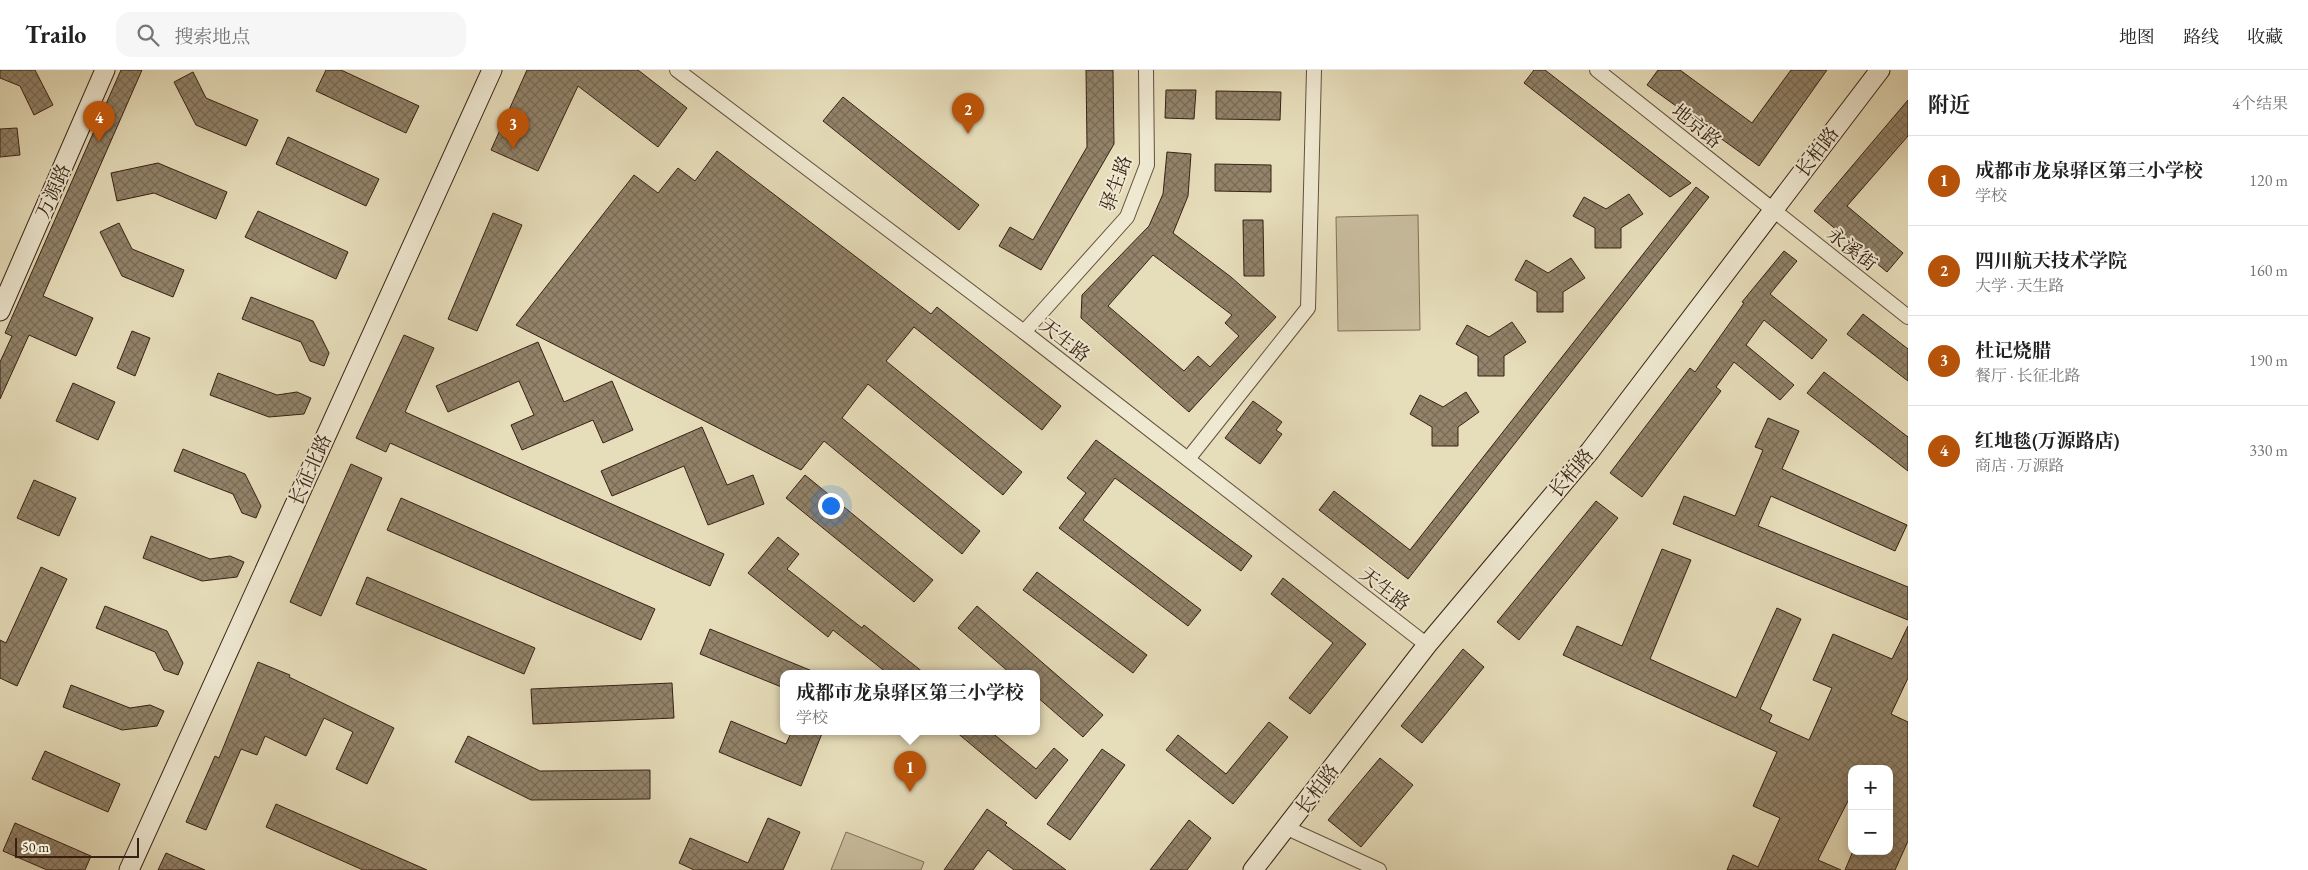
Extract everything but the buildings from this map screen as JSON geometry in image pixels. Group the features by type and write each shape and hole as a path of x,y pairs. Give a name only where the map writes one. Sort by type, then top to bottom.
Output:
{"street":[{"name":"万源路","path":"0,311 105,70"},
{"name":"长征北路","path":"129,870 492,70"},
{"name":"天生路","path":"677,70 1024,332 1427,646"},
{"name":"驿生路","path":"1024,332 1127,217 1147,165 1146,70"},
{"path":"1188,459 1308,308 1314,70"},
{"name":"地京路","path":"1597,70 1772,211"},
{"name":"长柏路","path":"1253,870 1427,646 1590,451 1880,70"},
{"name":"永溪街","path":"1772,211 1908,317"},
{"path":"1286,828 1379,870"}],"shaded area":[{"path":"1418,215 1420,330 1338,331 1336,217"},
{"path":"846,832 924,862 921,870 831,870"}],"place":[{"name":"四川航天技术学院","path":"968,134"},
{"name":"红地毯(万源路店)","path":"99,142"},
{"name":"杜记烧腊","path":"513,149"},
{"name":"成都市龙泉驿区第三小学校","path":"910,792"}]}
